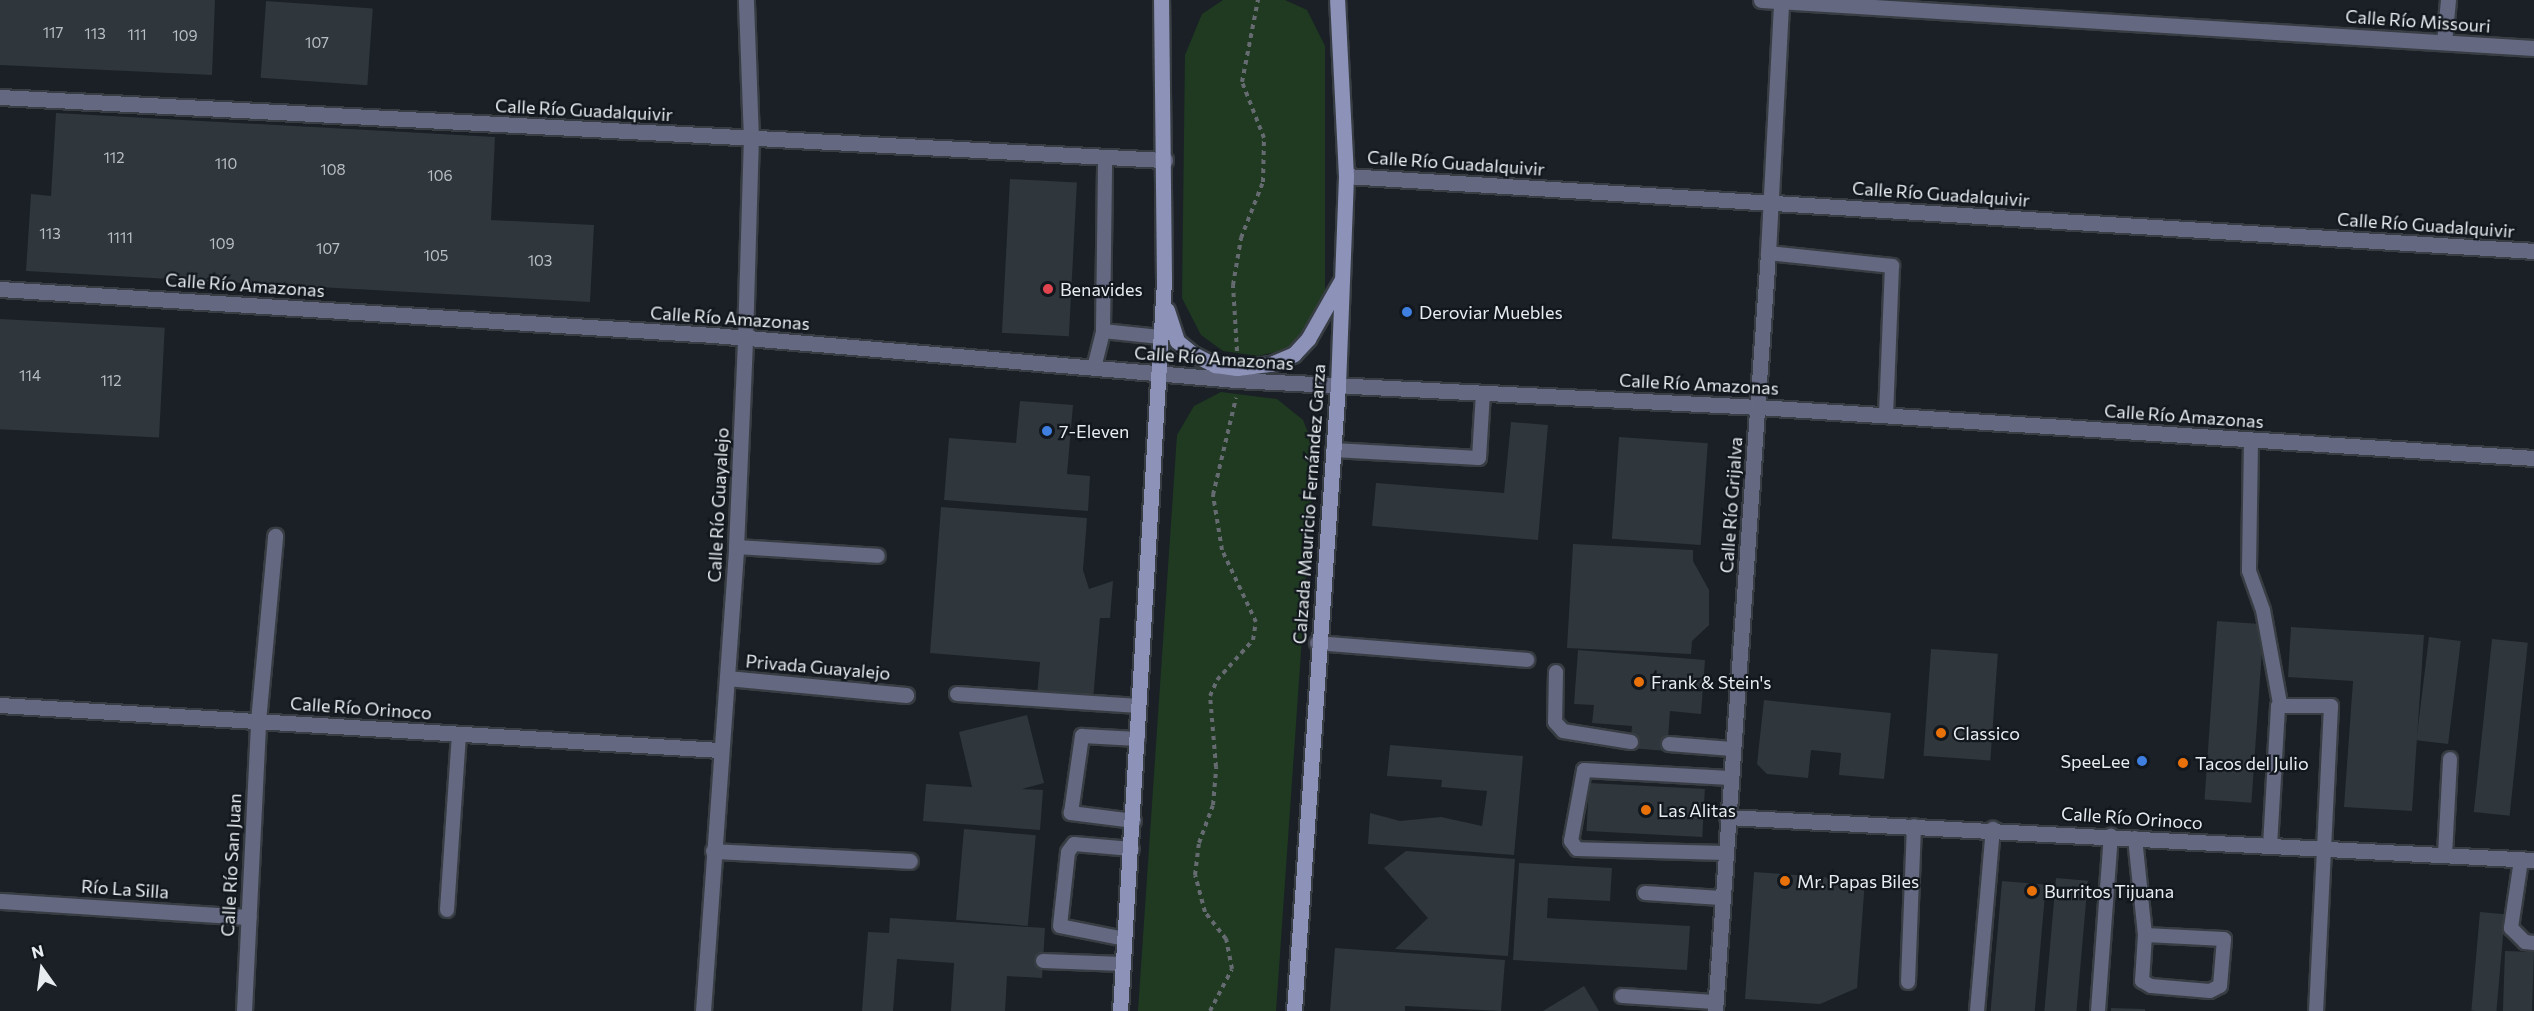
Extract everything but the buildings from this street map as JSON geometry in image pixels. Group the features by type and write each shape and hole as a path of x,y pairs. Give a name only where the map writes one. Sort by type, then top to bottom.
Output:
{"main road":[{"path":"1120,1011 1134,821 1164,280 1165,160 1161,0"},
{"name":"Calzada Mauricio Fernández Garza","path":"1294,1011 1317,643 1338,386 1346,176 1337,0"},
{"path":"1164,280 1168,321 1177,341 1215,365 1236,374 1271,364 1294,354 1308,339 1341,280"}],"street":[{"name":"Calle Río Guayalejo","path":"703,1011 719,750 727,678 736,547 745,338 751,139 746,0"},
{"name":"Calle Río Missouri","path":"1761,0 2534,48"},
{"path":"2444,42 2448,0"},
{"name":"Calle Río Grijalva","path":"1715,1007 1758,406 1781,2"},
{"name":"Calle Río Guadalquivir","path":"0,97 1105,160 1165,160"},
{"name":"Calle Río Guadalquivir","path":"1346,176 2534,251"},
{"name":"Calle Río Amazonas","path":"0,289 745,338 1160,375 1236,374 1338,386 1758,406 2251,441 2534,458"},
{"name":"Calle Río San Juan","path":"244,1011 258,722 275,536"},
{"name":"Privada Guayalejo","path":"727,678 906,695"},
{"name":"Calle Río Orinoco","path":"0,705 719,750"},
{"name":"Calle Río Orinoco","path":"1727,817 2111,835 2527,860"},
{"path":"713,851 910,861"},
{"name":"Río La Silla","path":"0,901 248,917"}],"lane":[{"path":"1094,368 1103,331 1105,160"},
{"path":"1768,253 1892,266 1886,416"},
{"path":"1103,331 1160,337"},
{"path":"1333,450 1479,458 1483,393"},
{"path":"2251,441 2249,571 2263,610 2280,704 2270,846"},
{"path":"736,547 878,556"},
{"path":"1317,643 1527,660"},
{"path":"1556,672 1555,722 1563,731 1630,742"},
{"path":"957,694 1139,706"},
{"path":"2280,704 2334,708 2316,1011"},
{"path":"447,910 459,734"},
{"path":"1134,821 1071,813 1082,736 1138,739"},
{"path":"1669,744 1732,749"},
{"path":"2445,855 2450,759"},
{"path":"1725,853 1577,849 1571,841 1584,770 1730,778"},
{"path":"1908,982 1914,826"},
{"path":"1977,1011 1993,829"},
{"path":"2098,1011 2111,835"},
{"path":"2135,838 2145,935 2144,984 2210,991 2220,986 2224,939 2145,935"},
{"path":"1125,939 1060,926 1068,852 1074,844 1132,849"},
{"path":"2527,860 2511,928 2525,942 2534,943"},
{"path":"1645,893 1721,898"},
{"path":"1043,961 1124,964"},
{"path":"1622,996 1715,1007"}],"path":[{"path":"1210,1011 1232,969 1226,939 1214,926 1196,875 1199,843 1213,806 1216,767 1210,696 1217,680 1253,640 1256,622 1222,550 1213,495 1236,374 1233,285 1241,238 1263,182 1264,138 1242,82 1258,0"}],"green space":[{"path":"1223,0 1285,0 1307,10 1325,46 1325,301 1293,348 1258,356 1223,351 1201,335 1182,298 1185,55 1202,14"},
{"path":"1221,392 1277,399 1303,420 1315,450 1276,1011 1138,1011 1177,435 1194,406"}],"place":[{"name":"Benavides","path":"1048,289"},
{"name":"Deroviar Muebles","path":"1407,312"},
{"name":"7-Eleven","path":"1047,431"},
{"name":"Frank & Stein's","path":"1639,682"},
{"name":"Classico","path":"1941,733"},
{"name":"SpeeLee","path":"2142,761"},
{"name":"Tacos del Julio","path":"2183,763"},
{"name":"Las Alitas","path":"1646,810"},
{"name":"Mr. Papas Biles","path":"1785,881"},
{"name":"Burritos Tijuana","path":"2032,891"}]}
